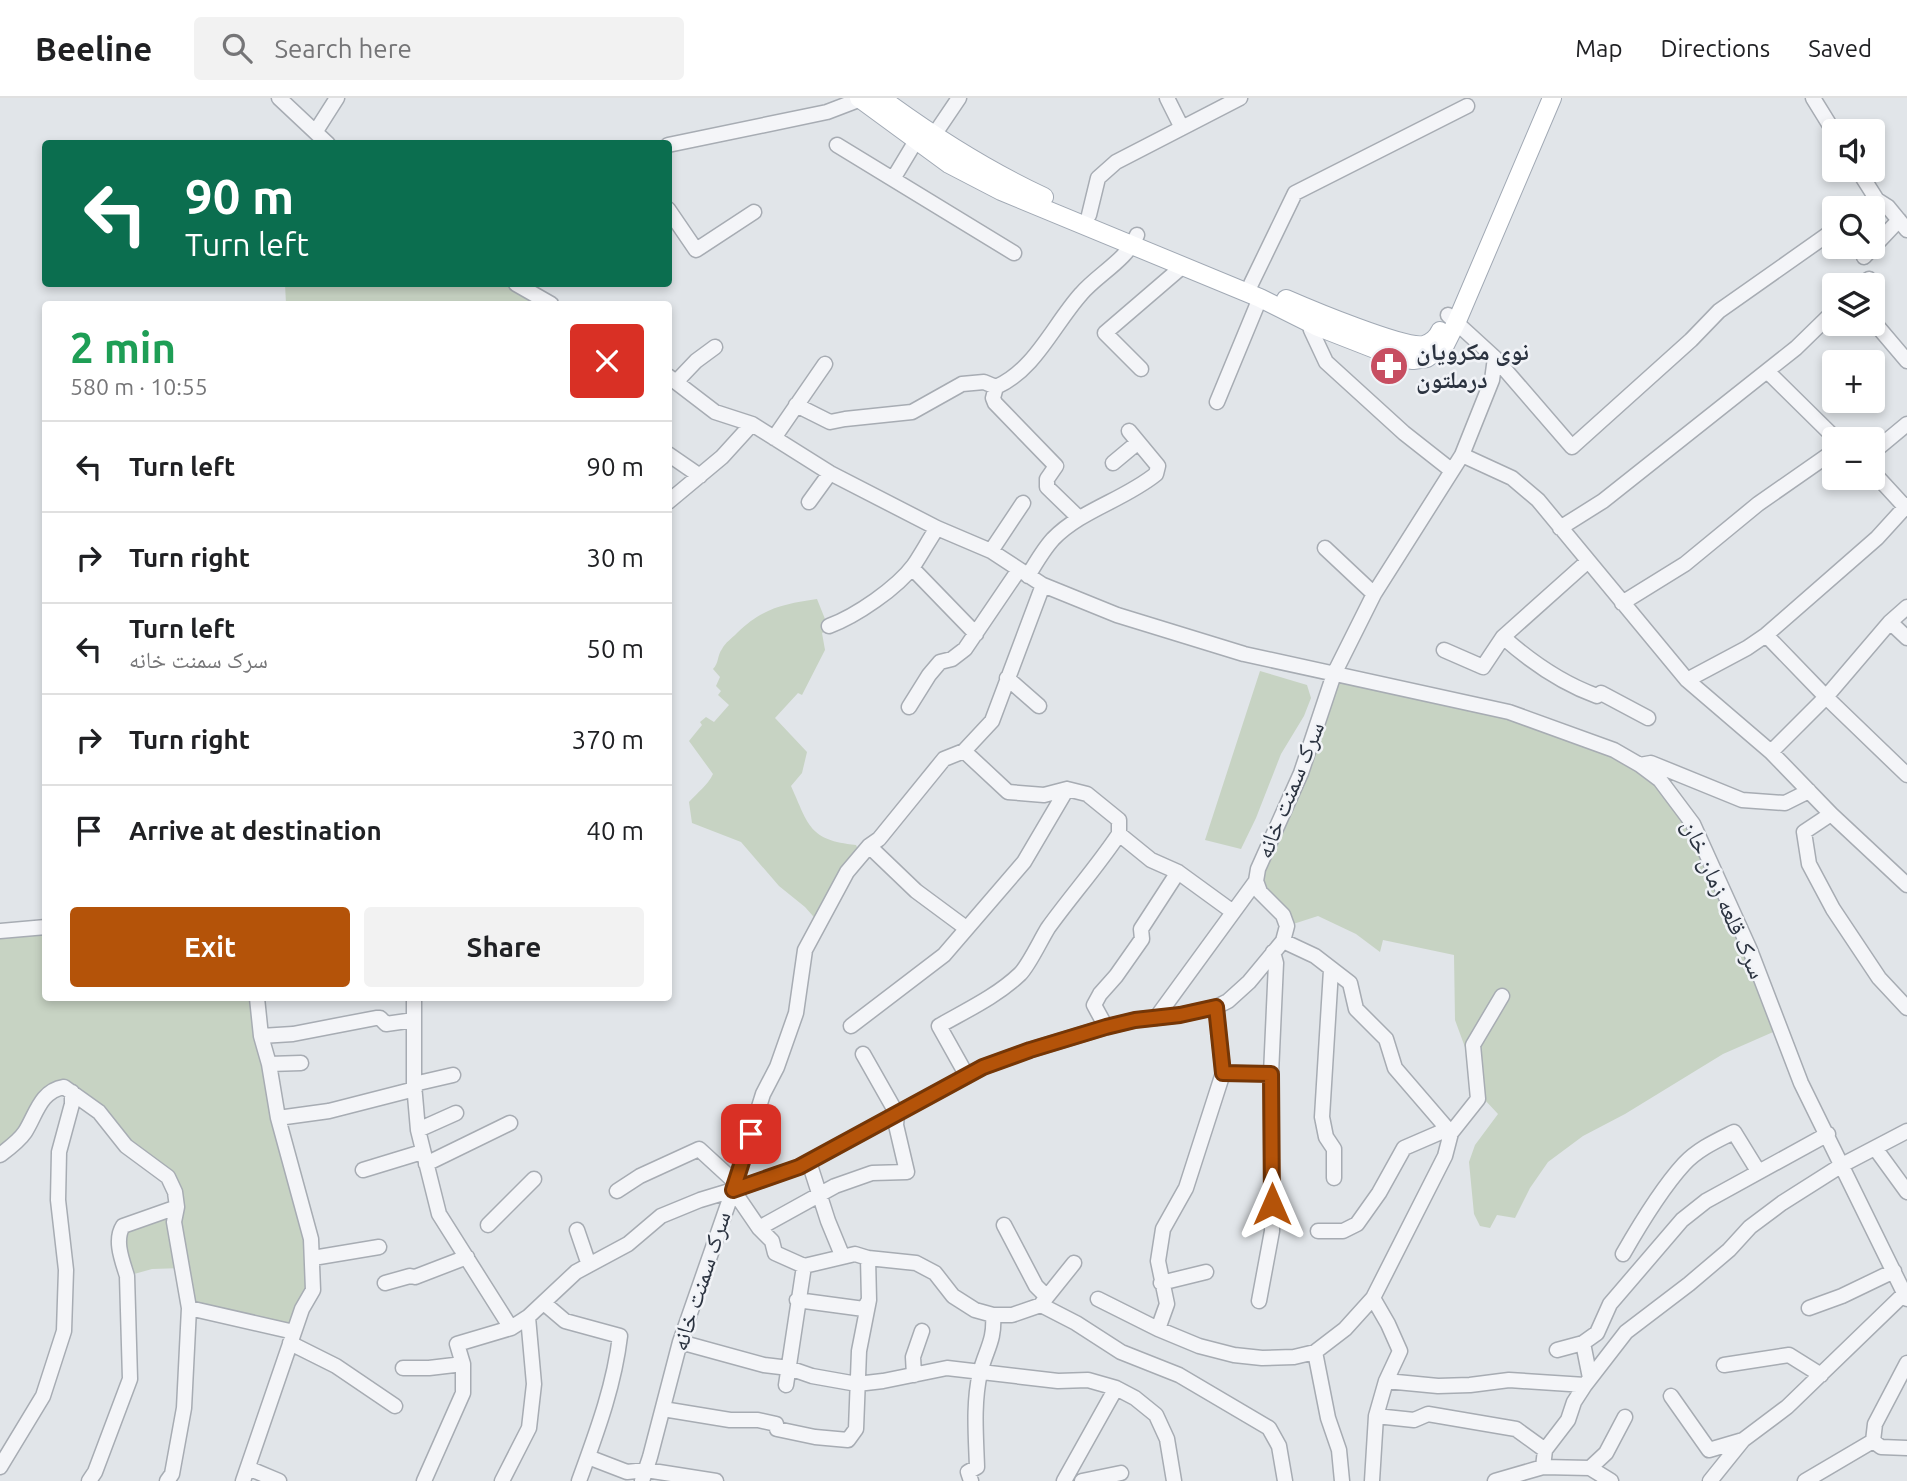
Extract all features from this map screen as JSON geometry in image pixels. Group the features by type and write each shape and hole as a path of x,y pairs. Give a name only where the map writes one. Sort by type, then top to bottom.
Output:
{"main road":[{"path":"881,98 927,139 948,164 1001,191 1135,241 1255,291 1315,326 1398,358 1413,360 1427,358 1445,345 1453,318 1544,98"},
{"path":"860,99 927,139 1005,179 1089,215 1183,267 1402,342 1424,345 1437,337 1453,318 1552,98"}],"street":[{"path":"279,98 324,140"},
{"path":"316,131 337,98"},
{"path":"893,179 914,144 927,139 959,98"},
{"path":"1167,98 1182,128"},
{"path":"1089,215 1098,178 1116,162 1240,98"},
{"path":"672,144 827,112 860,99"},
{"path":"1818,100 1828,119"},
{"path":"1217,402 1255,291 1295,193 1467,106"},
{"path":"837,145 1014,253"},
{"path":"1885,206 1903,225 1885,240"},
{"path":"672,214 696,250 754,212"},
{"path":"1453,318 1495,358 1572,447 1691,340 1719,311 1822,238"},
{"path":"796,405 830,422 912,412 962,384 984,382 996,387 1005,383 1028,363 1081,293 1135,241"},
{"path":"1140,369 1105,333 1183,267"},
{"path":"521,287 546,301"},
{"path":"1560,527 1603,501 1796,348 1822,323"},
{"path":"1315,326 1311,330 1326,362 1404,433 1451,470"},
{"path":"1885,335 1907,361"},
{"path":"672,379 715,347"},
{"name":"سرک سمنت خانه","path":"644,1476 680,1342 734,1186 809,1162 967,1076 1030,1050 1135,1020 1180,1015 1216,1007 1228,1001 1250,982 1283,941 1286,919 1260,892 1255,881 1258,869 1301,773 1334,674 1374,594 1462,454 1485,401 1495,358"},
{"path":"774,439 825,364"},
{"path":"1767,371 1824,427"},
{"name":"سرک قلعه زمان خان","path":"672,379 715,412 752,424 830,473 937,528 990,551 1043,585 1117,615 1244,654 1509,712 1614,750 1640,765 1660,780 1693,824 1741,929 1801,1083 1906,1296"},
{"path":"996,387 993,398 995,403 1055,466 1047,479 1047,487 1079,518"},
{"path":"672,499 722,457 752,424"},
{"path":"1885,442 1907,424"},
{"path":"909,707 940,662 952,659 965,649 1053,539 1079,518 1137,490 1157,474 1158,466 1133,437 1114,463"},
{"path":"1462,454 1513,478 1538,500 1687,680 1771,752 1831,814 1907,885"},
{"path":"672,457 700,476"},
{"path":"1622,603 1685,564 1758,505 1822,460"},
{"path":"809,502 830,473"},
{"path":"1687,680 1766,635 1877,538 1906,507 1885,485"},
{"path":"990,551 1023,503"},
{"path":"829,626 844,620 898,583 912,568 937,528"},
{"path":"1325,548 1374,594"},
{"path":"1444,650 1483,667 1503,637 1588,561"},
{"path":"912,568 976,634"},
{"path":"734,1186 762,1094 777,1067 796,1013 805,950 847,872 869,846 879,839 944,759 964,751 992,720 1043,585"},
{"path":"1771,752 1826,697 1890,622 1907,607"},
{"path":"1890,622 1907,638"},
{"path":"1766,635 1907,775"},
{"path":"1503,637 1527,658 1574,687 1597,696 1601,693 1648,718"},
{"path":"1007,678 1038,706"},
{"path":"964,751 1008,792 1044,795 1067,789 1087,794 1119,820 1119,834 1097,867 1068,900 1042,937 1023,971 999,992 939,1026 967,1076"},
{"path":"1640,765 1651,763 1742,800 1785,803 1809,791"},
{"path":"852,1026 944,956 1024,862 1067,789"},
{"path":"1831,814 1804,832 1809,864 1833,909 1879,978 1907,1008"},
{"path":"1119,834 1151,860 1178,872 1233,912"},
{"path":"869,846 916,891 966,929"},
{"path":"1106,1027 1094,1005 1142,939 1141,929 1178,872"},
{"path":"1156,1018 1255,881"},
{"path":"0,931 42,927"},
{"path":"1283,941 1315,956 1350,983 1356,1009 1386,1039 1395,1068 1450,1131"},
{"path":"1259,1301 1272,1231 1271,1074 1276,963 1273,953"},
{"path":"1331,970 1322,1117 1326,1137 1334,1149 1334,1178"},
{"path":"1318,1231 1349,1229 1368,1211 1404,1148 1450,1131 1478,1099 1472,1045 1502,996"},
{"path":"257,1001 261,1036 269,1064 278,1118 311,1239 313,1258 313,1290 302,1309 246,1474 279,1481"},
{"path":"414,1001 414,1086 418,1130 439,1214 511,1328"},
{"path":"1158,1329 1167,1304 1157,1261 1163,1229 1182,1197 1223,1073 1216,1007"},
{"path":"261,1036 293,1034 376,1018 386,1024 414,1020"},
{"path":"759,1228 835,1186 872,1173 907,1172 895,1125 897,1114 863,1055"},
{"path":"269,1064 301,1063"},
{"path":"1223,1073 1271,1074"},
{"path":"278,1118 329,1111 453,1074"},
{"path":"0,1155 25,1132 33,1114 52,1091 64,1087 99,1112 126,1146 168,1177 173,1185 177,1207 174,1222 189,1308 184,1408 175,1479"},
{"path":"0,1467 43,1396 64,1331 66,1270 58,1200 59,1152 72,1104 72,1092"},
{"path":"418,1130 456,1113"},
{"path":"363,1170 424,1158 510,1123"},
{"path":"1098,1299 1199,1346 1234,1355 1294,1357 1315,1352 1345,1329 1373,1298 1445,1156 1450,1131"},
{"path":"1543,1467 1545,1450 1568,1420 1574,1402 1626,1332 1709,1267 1750,1227 1782,1203 1842,1165 1907,1131"},
{"path":"1623,1254 1674,1176 1707,1145 1734,1132 1758,1171"},
{"path":"1556,1350 1583,1343 1597,1333 1610,1304 1682,1220 1706,1201 1828,1134"},
{"path":"1875,1148 1907,1192"},
{"path":"617,1191 640,1176 699,1149 734,1186 759,1228 772,1241 775,1254 804,1266 855,1254 916,1263 935,1273 953,1296 975,1310 993,1315 1012,1315 1043,1300 1074,1263"},
{"path":"809,1162 842,1255"},
{"path":"488,1225 534,1179"},
{"path":"424,1481 463,1393 463,1364 457,1344 511,1328 545,1304 576,1272 628,1244 661,1216 734,1186"},
{"path":"89,1481 95,1472 130,1379 127,1276 120,1251 119,1233 123,1226 177,1207"},
{"path":"1004,1225 1043,1300 1121,1352 1179,1375 1269,1428 1279,1446 1285,1481"},
{"path":"578,1230 589,1265"},
{"path":"313,1258 379,1247"},
{"path":"385,1283 415,1276 467,1257"},
{"path":"663,1409 730,1420 758,1420 776,1424 777,1429 794,1434 848,1440 856,1429 859,1352 869,1300 868,1258"},
{"path":"786,1385 804,1266"},
{"path":"1809,1308 1842,1296 1894,1271"},
{"path":"1161,1283 1206,1272"},
{"path":"1671,1396 1709,1450 1742,1440 1787,1407 1906,1296"},
{"path":"1373,1298 1400,1351 1386,1381 1376,1416 1373,1481"},
{"path":"797,1300 864,1309 869,1300"},
{"path":"545,1304 565,1321 620,1336 617,1362 603,1415 579,1481"},
{"path":"189,1308 292,1338 395,1406"},
{"path":"971,1481 968,1472 977,1467 975,1407 980,1373 995,1333 993,1315"},
{"path":"502,1481 529,1427 534,1384 528,1317"},
{"path":"914,1375 914,1357 922,1331"},
{"path":"680,1342 812,1376 857,1384 947,1368 1058,1381 1088,1380 1116,1388 1135,1398 1156,1415 1167,1439 1174,1481"},
{"path":"1583,1343 1587,1381"},
{"path":"1315,1352 1328,1418 1339,1450 1342,1481"},
{"path":"1724,1365 1789,1354 1821,1376"},
{"path":"1873,1441 1875,1424 1907,1363"},
{"path":"403,1368 463,1364"},
{"path":"1386,1381 1438,1386 1509,1380 1587,1381"},
{"path":"1064,1481 1116,1388"},
{"path":"1376,1416 1414,1420 1429,1414 1516,1429 1545,1450"},
{"path":"1590,1468 1606,1453 1625,1417"},
{"path":"1718,1478 1742,1440"},
{"path":"1873,1441 1881,1447 1907,1448"},
{"path":"1805,1481 1873,1441"},
{"path":"588,1457 644,1476 716,1481"},
{"path":"1495,1481 1543,1467 1590,1468 1611,1481"},
{"path":"1082,1481 1121,1473"}],"green space":[{"path":"285,287 509,287 535,301 286,301"},
{"path":"817,599 827,624 826,631 822,633 825,650 802,695 798,693 775,718 807,752 802,773 791,786 807,821 820,835 840,843 856,845 861,855 820,924 805,907 779,886 741,842 692,823 689,802 713,774 689,741 702,725 700,722 706,717 714,722 729,705 718,695 721,691 716,686 720,677 713,669 723,647 755,618 784,605"},
{"path":"1260,671 1307,685 1311,698 1304,716 1281,754 1241,849 1205,840"},
{"path":"1334,674 1457,700 1614,750 1677,800 1780,1029 1723,1054 1625,1114 1583,1136 1548,1162 1530,1188 1515,1218 1497,1215 1490,1228 1480,1226 1474,1214 1469,1162 1475,1145 1498,1114 1484,1099 1455,1020 1454,955 1383,940 1380,952 1356,934 1318,916 1287,926 1260,892 1258,869"},
{"path":"42,927 42,1001 258,1001 300,1202 313,1290 294,1332 189,1308 183,1268 152,1269 127,1276 119,1233 177,1207 175,1192 64,1087 0,1155 0,931"}],"place":[{"name":"نوی مکرویان درملتون","path":"1389,366"}],"route":[{"path":"751,1134 733,1190 799,1167 983,1067 1106,1027 1216,1007 1223,1073 1271,1074 1272,1204"}]}
